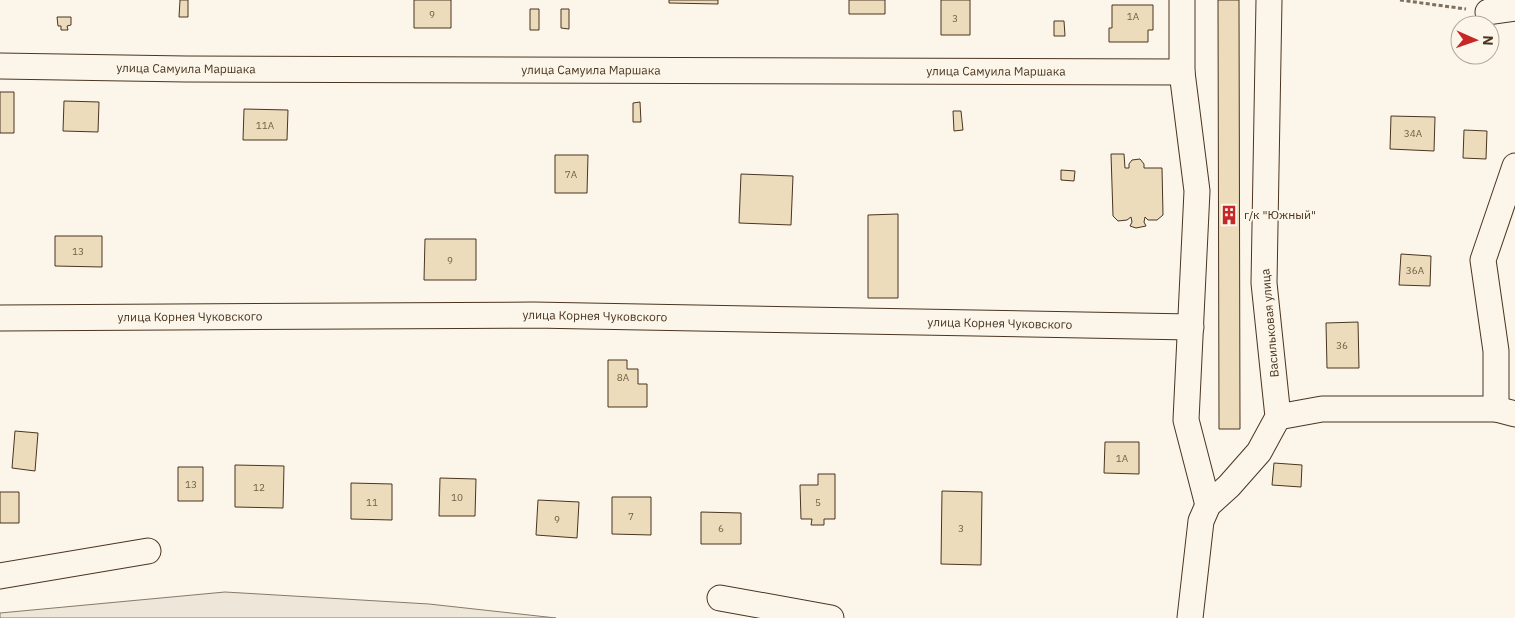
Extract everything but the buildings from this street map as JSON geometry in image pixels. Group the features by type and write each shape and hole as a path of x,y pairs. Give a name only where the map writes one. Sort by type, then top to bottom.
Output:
{"street":[{"path":"1182,0 1182,72 1197,191 1186,420 1208,505"},
{"name":"Васильковая улица","path":"1269,0 1264,283 1278,417"},
{"path":"1488,12 1515,8"},
{"name":"улица Самуила Маршака","path":"0,66 186,69 1182,72"},
{"path":"1190,618 1201,520 1208,505 1229,486 1259,452 1278,417 1322,409 1506,412 1483,260 1515,166"},
{"name":"улица Корнея Чуковского","path":"0,318 533,315 1190,327"},
{"path":"0,576 148,551"},
{"path":"720,598 831,618"}],"path":[{"path":"1400,0 1488,12"}],"shaded area":[{"path":"225,592 429,604 556,618 0,618 0,613"}],"place":[{"name":"г/к \"Южный\"","path":"1229,215"}]}
